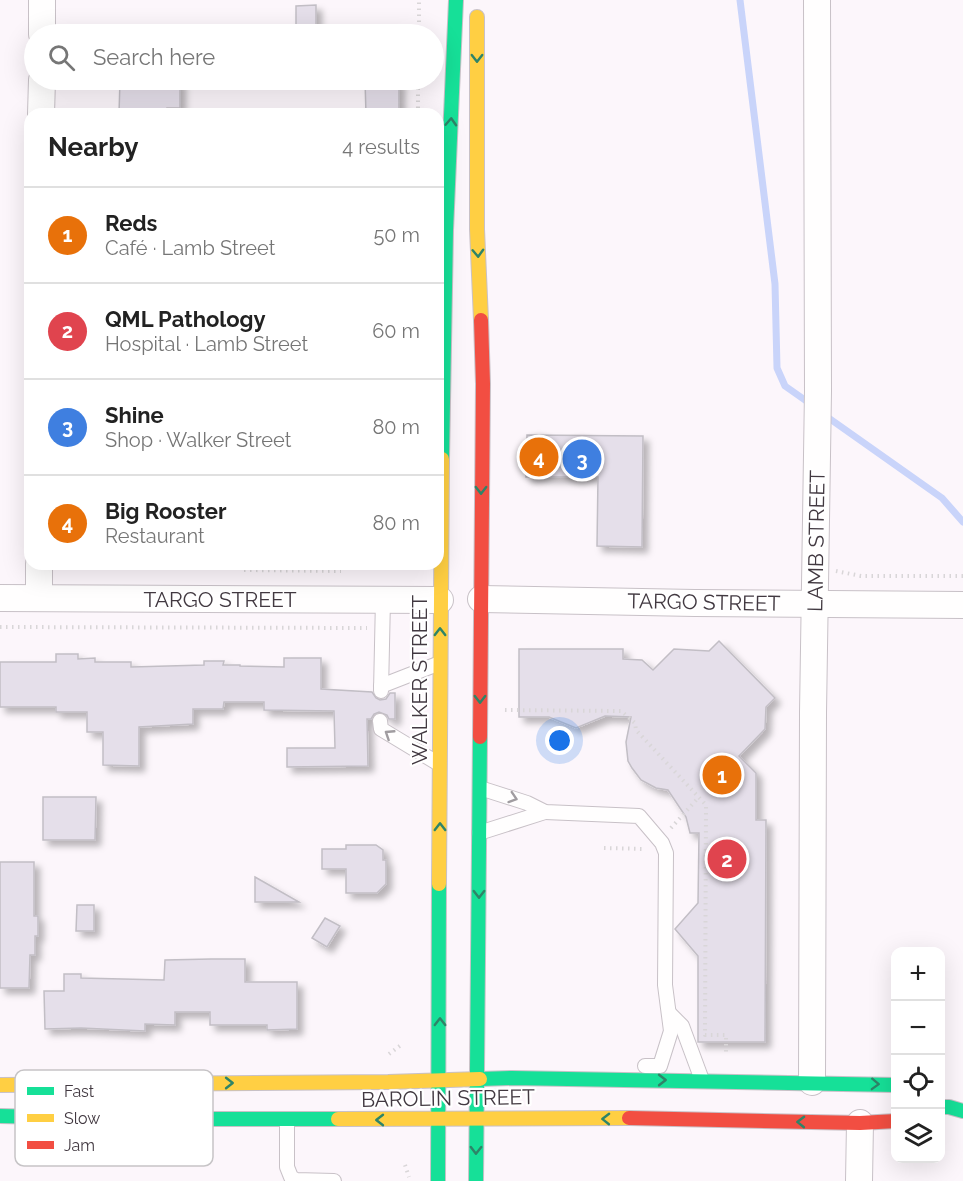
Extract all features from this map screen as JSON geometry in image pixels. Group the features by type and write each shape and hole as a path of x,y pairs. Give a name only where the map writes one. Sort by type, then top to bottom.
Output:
{"main road":[{"name":"WALKER STREET","path":"444,282 456,0"},
{"path":"476,1181 480,788 475,604 483,384 477,229 477,0"},
{"path":"467,478 482,436"},
{"name":"WALKER STREET","path":"438,1181 440,663 447,594 444,516"},
{"path":"440,783 453,733"},
{"name":"BAROLIN STREET","path":"213,1083 477,1078 702,1080 821,1090 891,1085"},
{"name":"BAROLIN STREET","path":"0,1085 15,1085"},
{"path":"945,1107 963,1111"},
{"name":"BAROLIN STREET","path":"0,1116 15,1117"},
{"path":"945,1118 963,1117"},
{"name":"BAROLIN STREET","path":"213,1120 477,1118 860,1123 891,1121"}],"street":[{"path":"42,0 42,24"},
{"name":"LAMB STREET","path":"817,0 818,445 814,603 821,1090"},
{"path":"41,108 42,90"},
{"path":"39,570 39,598"},
{"name":"TARGO STREET","path":"0,598 383,599 447,594"},
{"name":"TARGO STREET","path":"475,604 963,605"},
{"path":"859,1181 860,1123"}],"lane":[{"path":"383,599 381,688 440,663"},
{"path":"380,721 381,729 440,765"},
{"path":"480,788 527,803 545,812"},
{"path":"479,833 545,812 639,816 662,843 666,854 665,984 671,1031 660,1066 631,1066"},
{"path":"670,1014 682,1026 702,1080"},
{"path":"570,1080 612,1065"},
{"path":"287,1121 287,1167 291,1178 334,1181"}],"path":[{"path":"419,0 419,24"},
{"path":"418,90 418,108"},
{"path":"244,570 341,571"},
{"path":"836,571 861,576 963,576"},
{"path":"0,627 382,628"},
{"path":"405,1165 410,1181"}],"building":[{"path":"316,5 316,24 296,24 296,6"},
{"path":"120,90 180,90 180,108 119,108"},
{"path":"365,90 399,90 399,108 366,108"},
{"path":"527,435 643,436 642,547 597,546 598,477 526,477"},
{"path":"719,641 775,698 766,707 765,729 739,756 756,773 756,820 766,820 765,1042 698,1042 698,956 675,929 698,903 699,833 690,833 686,817 668,790 656,788 641,780 632,768 628,761 626,742 631,717 605,716 576,728 549,717 519,717 519,649 623,649 623,659 642,660 653,670 674,649 709,651"},
{"path":"56,654 78,654 78,659 95,658 95,662 131,662 131,667 204,665 204,661 224,661 223,665 284,667 284,658 321,658 321,689 372,692 380,700 386,699 390,693 395,693 395,719 389,719 387,715 379,712 371,719 367,719 368,766 287,767 287,748 335,748 334,711 264,710 264,702 224,702 223,709 193,709 193,724 139,727 139,766 103,765 103,732 87,732 87,712 56,712 56,707 0,707 0,662 56,662"},
{"path":"43,797 96,797 95,840 43,840"},
{"path":"346,845 376,845 383,850 383,860 386,860 386,884 377,893 346,893 346,869 322,869 322,849 346,849"},
{"path":"0,862 34,862 34,916 38,916 38,936 35,936 35,955 30,955 29,988 0,988"},
{"path":"255,877 299,902 255,902"},
{"path":"77,905 94,905 94,931 76,931"},
{"path":"325,918 340,926 327,947 312,938"},
{"path":"245,959 245,982 297,982 297,1029 267,1030 267,1025 210,1025 210,1012 175,1012 175,1025 145,1024 145,1031 45,1029 44,991 64,991 64,974 81,974 81,978 164,980 165,960"}],"waterway":[{"path":"740,0 775,284 777,368 785,386 812,405"},
{"path":"823,414 942,498 963,522"}],"traffic: fast":[{"path":"444,344 446,230 456,0"},
{"path":"476,1181 480,737"},
{"path":"438,1181 439,884"},
{"path":"480,1079 891,1085"},
{"path":"945,1107 963,1111"},
{"path":"0,1116 15,1116"},
{"path":"213,1119 338,1119"}],"traffic: slow":[{"path":"477,17 477,229 481,320"},
{"path":"439,884 441,570"},
{"path":"213,1083 480,1079"},
{"path":"0,1085 15,1085"},
{"path":"338,1119 629,1118"}],"traffic: jam":[{"path":"480,737 483,384 481,320"},
{"path":"629,1118 860,1123 891,1121"}],"place":[{"name":"Big Rooster","path":"539,457"},
{"name":"Shine","path":"582,459"},
{"name":"Reds","path":"722,775"},
{"name":"QML Pathology","path":"727,859"}]}
